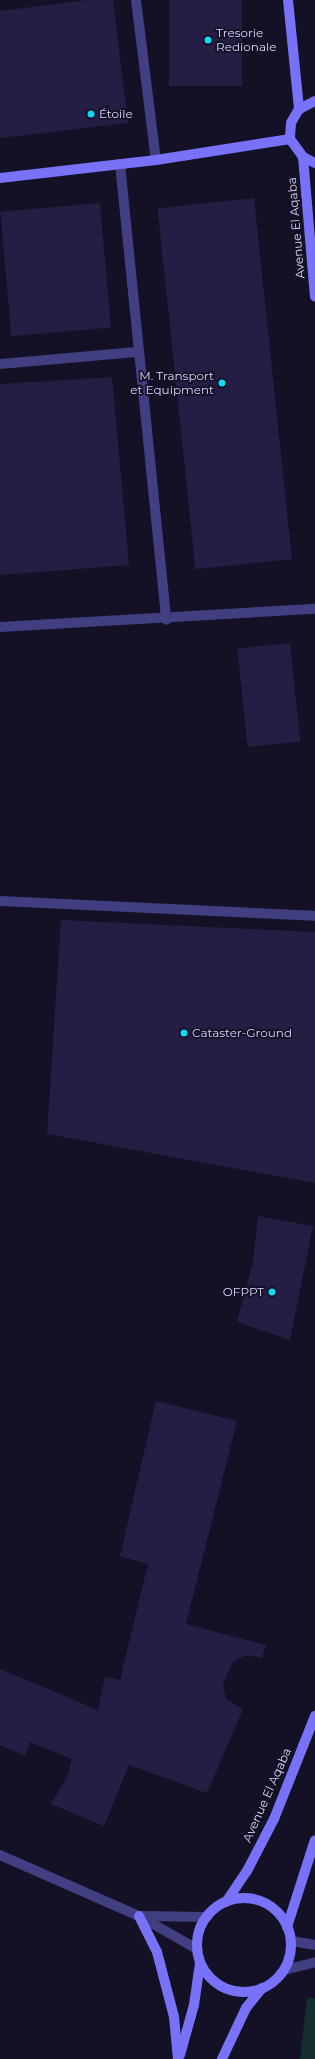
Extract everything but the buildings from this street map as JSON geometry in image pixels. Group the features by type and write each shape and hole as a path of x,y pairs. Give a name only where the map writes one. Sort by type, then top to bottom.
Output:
{"main road":[{"path":"288,0 299,109"},
{"path":"315,101 299,109 291,123 290,139 303,157 315,163"},
{"path":"0,178 156,160 290,139"},
{"name":"Avenue El Aqaba","path":"303,157 315,296"},
{"name":"Avenue El Aqaba","path":"226,1902 247,1871 274,1819 315,1716"},
{"path":"288,1927 315,1840"},
{"path":"222,2059 246,2008 262,1988 284,1970 291,1941 288,1927 280,1914 255,1900 226,1902 207,1917 198,1934 197,1949 200,1963 208,1976 226,1988 248,1992 262,1988"},
{"path":"139,1916 157,1952 174,2017 178,2059"},
{"path":"178,2059 194,2005 200,1963"}],"street":[{"path":"136,0 156,160"},
{"path":"120,164 136,352 166,620"},
{"path":"0,364 136,352"},
{"path":"0,628 166,620 315,609"},
{"path":"0,901 315,916"},
{"path":"0,1855 139,1916 197,1949"},
{"path":"139,1916 207,1917"},
{"path":"291,1941 315,1945"},
{"path":"284,1970 315,1962"}],"green space":[{"path":"307,1998 315,1998 315,2059 300,2059"}],"place":[{"name":"Tresorie Redionale","path":"208,40"},
{"name":"Étoile","path":"91,114"},
{"name":"M. Transport et Equipment","path":"222,383"},
{"name":"Cataster-Ground","path":"184,1033"},
{"name":"OFPPT","path":"272,1292"}]}
